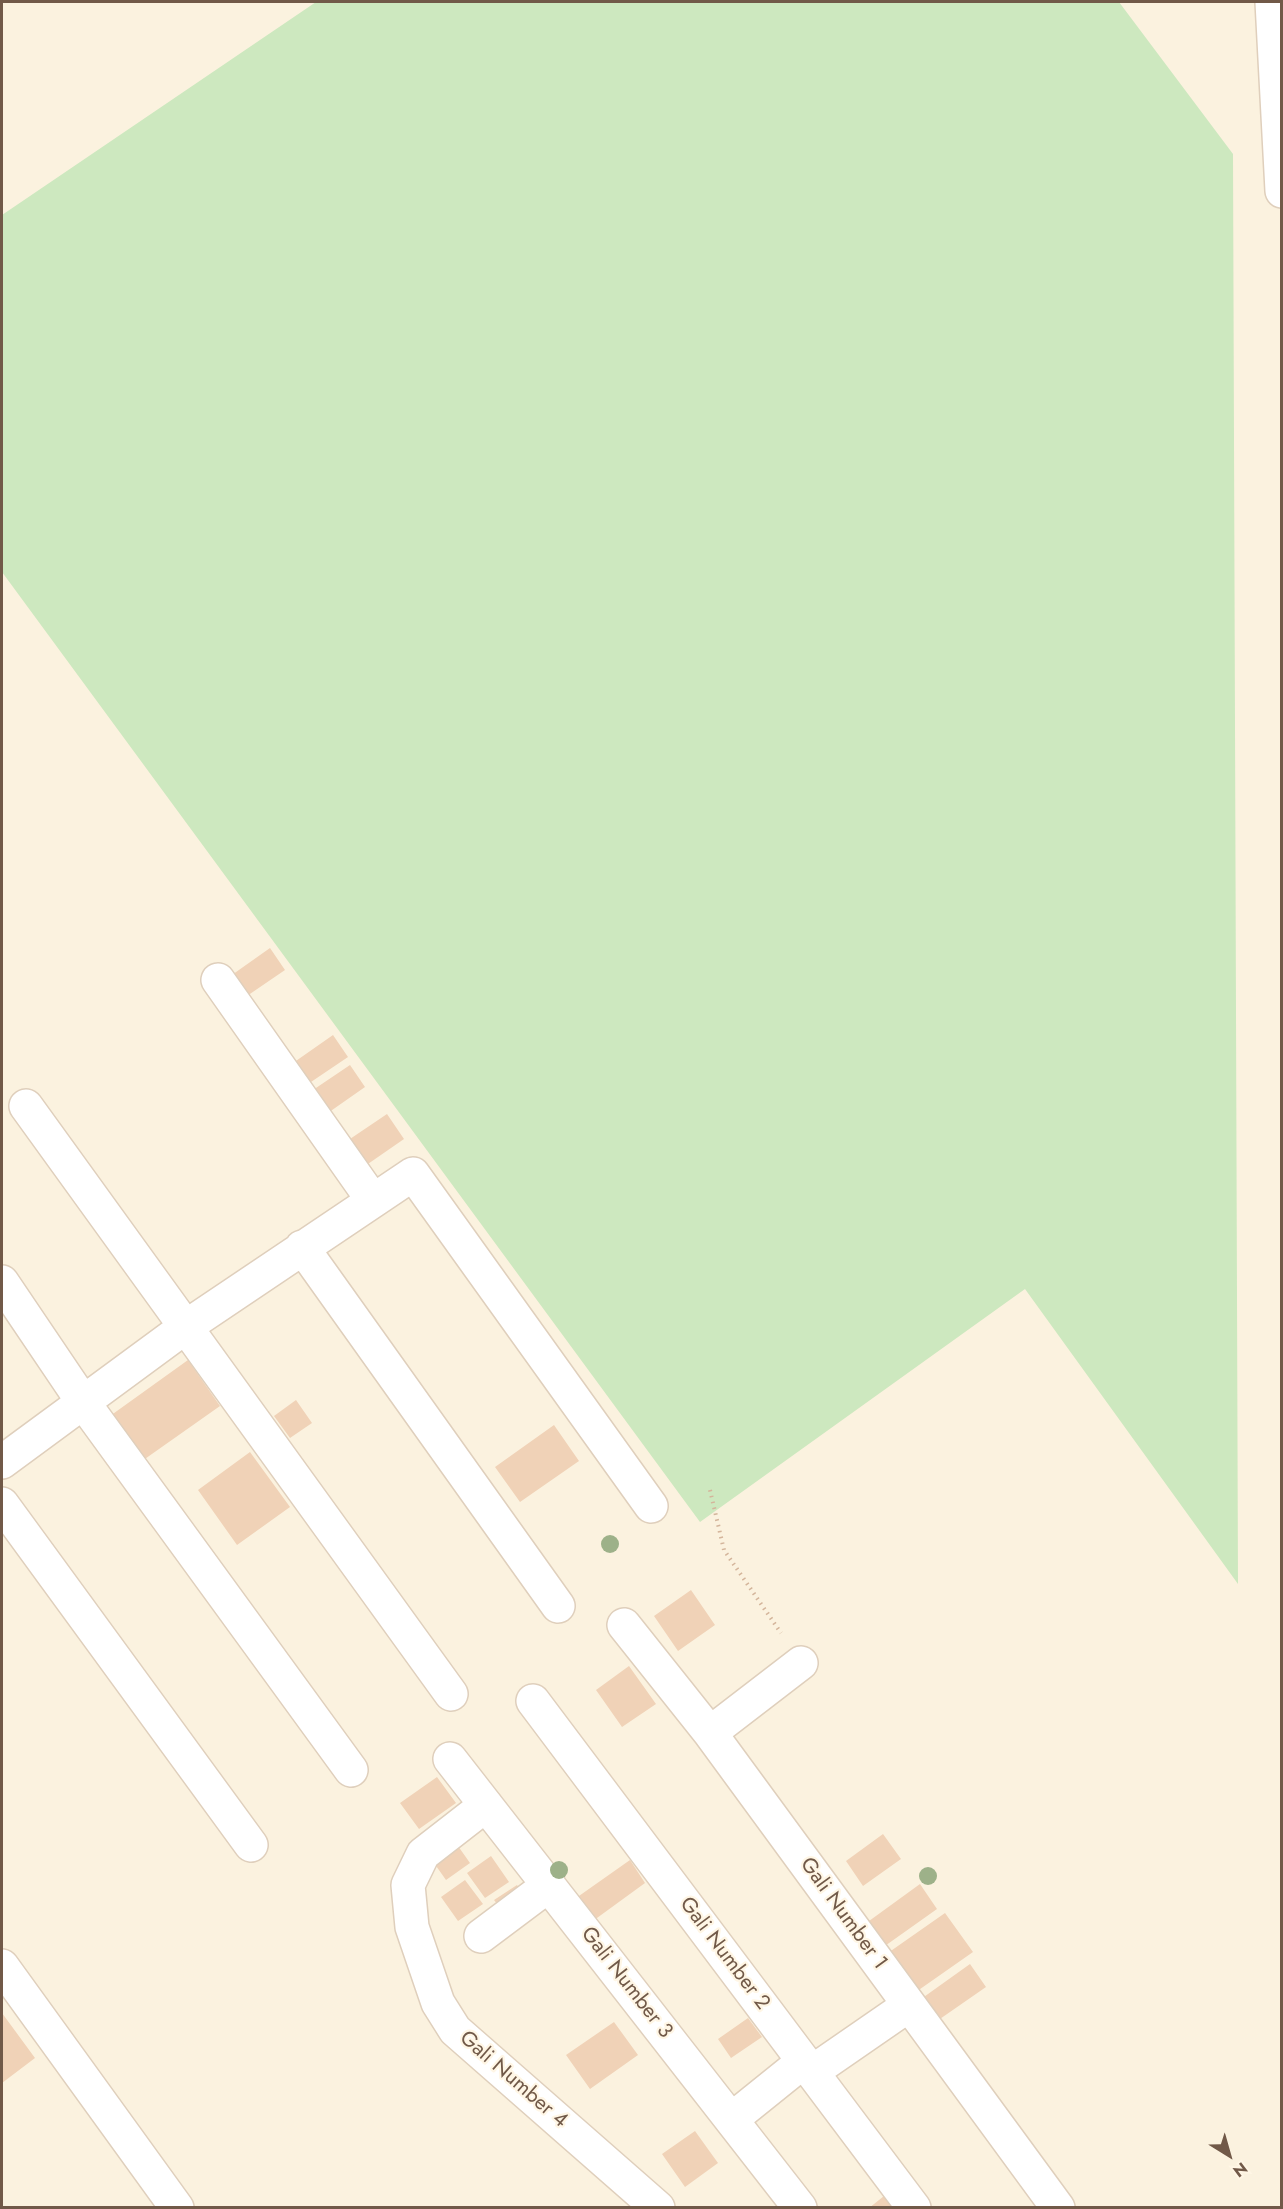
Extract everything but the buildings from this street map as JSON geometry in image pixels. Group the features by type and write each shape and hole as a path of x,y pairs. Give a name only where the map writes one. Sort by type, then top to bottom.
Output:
{"street":[{"path":"1272,2 1281,191"},
{"path":"218,980 372,1199"},
{"path":"26,1106 184,1328 451,1694"},
{"path":"2,1462 184,1328 372,1199 413,1174 651,1506"},
{"path":"302,1247 558,1606"},
{"path":"2,1282 83,1402 351,1770"},
{"path":"2,1504 251,1845"},
{"name":"Gali Number 1","path":"624,1625 710,1733 1058,2208"},
{"path":"710,1733 801,1663"},
{"name":"Gali Number 2","path":"533,1701 914,2208"},
{"name":"Gali Number 3","path":"450,1759 800,2208"},
{"name":"Gali Number 4","path":"486,1805 423,1854 408,1884 412,1927 438,2003 455,2030 658,2208"},
{"path":"481,1936 549,1885"},
{"path":"6,1981 177,2208"},
{"path":"732,2119 808,2066 909,2005"}],"path":[{"path":"710,1490 724,1550 801,1663"}],"green space":[{"path":"316,2 1119,2 1233,154 1238,1584 1025,1289 700,1522 2,572 2,215"}]}
